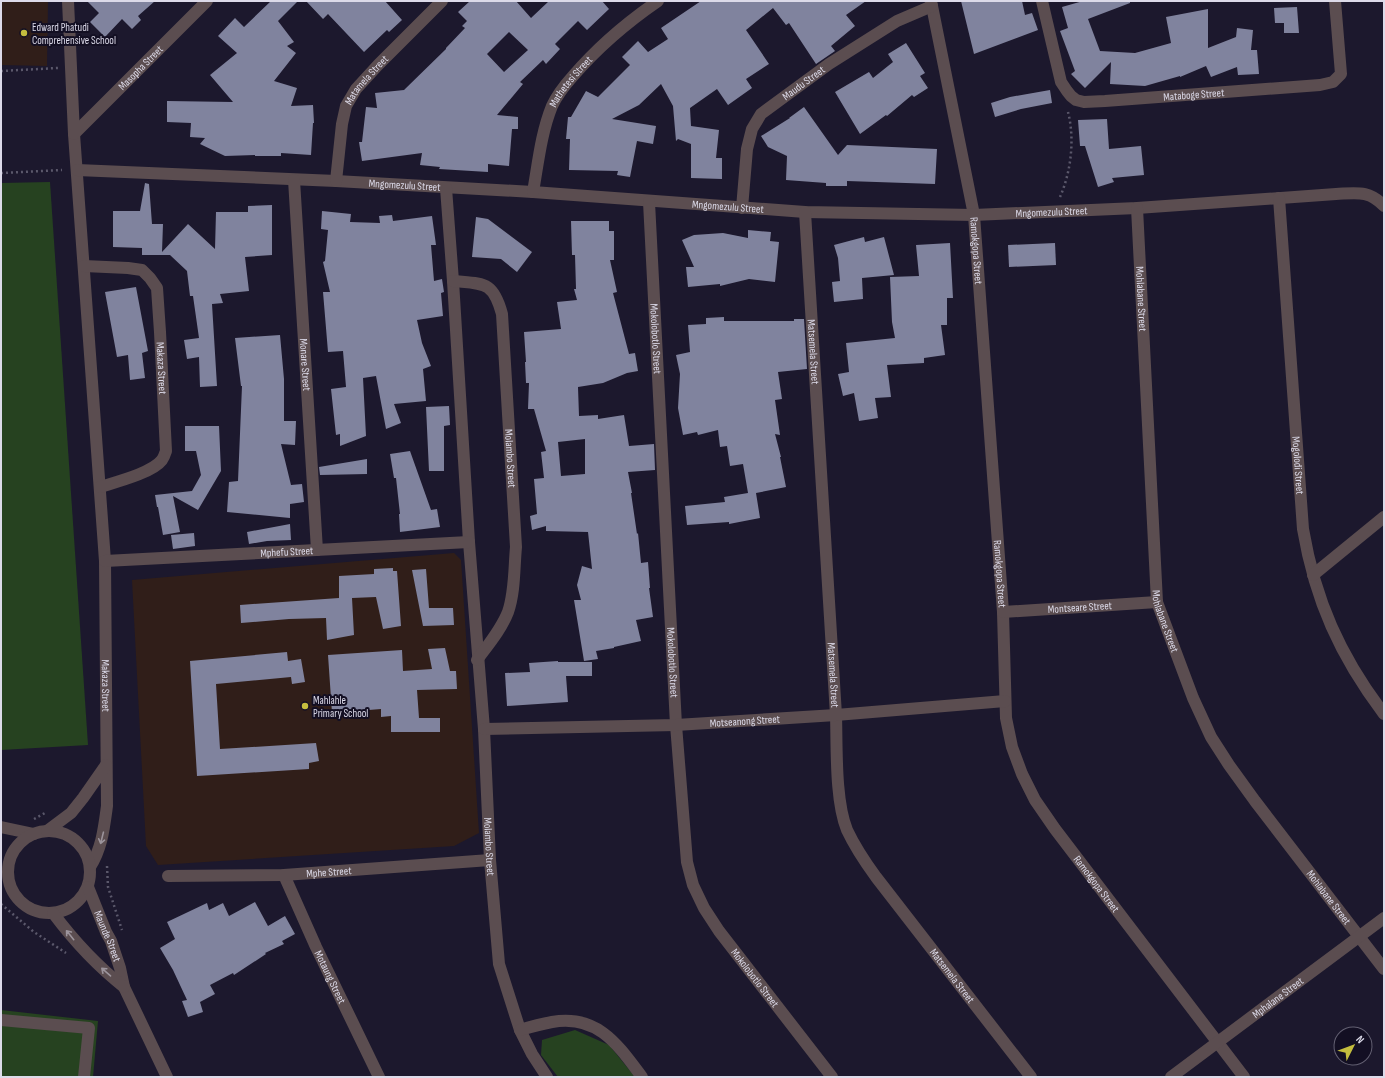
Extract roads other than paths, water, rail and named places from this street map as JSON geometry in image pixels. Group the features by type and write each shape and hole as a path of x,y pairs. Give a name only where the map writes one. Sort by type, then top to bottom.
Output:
{"street":[{"name":"Makaza Street","path":"68,1 74,134 104,561 107,806 103,837 96,858 90,867"},
{"name":"Masopha Street","path":"74,134 207,1"},
{"name":"Matamela Street","path":"336,181 342,124 346,106 356,89 442,1"},
{"name":"Mathetesi Street","path":"533,192 545,127 552,104 582,65 604,42 633,18 658,1"},
{"name":"Mataboge Street","path":"1042,1 1061,82 1070,96 1076,100 1084,102 1320,85 1333,82 1341,74 1335,1"},
{"name":"Maudu Street","path":"742,208 746,149 752,129 761,114 829,64 897,21 932,3"},
{"name":"Ramokgopa Street","path":"932,3 974,215 1003,612 1006,718 1012,747 1022,774 1035,800 1055,829 1244,1077"},
{"name":"Mngomezulu Street","path":"77,170 336,181 533,192 649,202 805,212 974,215 1137,208 1364,193 1380,202"},
{"name":"Monare Street","path":"294,180 317,550"},
{"name":"Molambo Street","path":"446,188 477,660 484,729 490,860 499,964 520,1030 532,1054 547,1077"},
{"name":"Mogolodi Street","path":"1279,198 1303,529 1308,558 1322,604 1336,638 1352,668 1370,696 1384,714"},
{"name":"Mokolobotlo Street","path":"649,202 676,725 687,862 693,885 704,908 719,930 832,1077"},
{"name":"Mohlabane Street","path":"1137,208 1157,602 1193,698 1211,737 1255,801 1384,969"},
{"name":"Matsemela Street","path":"805,212 836,715 838,782 846,829 858,851 876,877 1031,1077"},
{"name":"Makaza Street","path":"84,266 142,270 157,288 166,451 162,459 154,467 100,487"},
{"name":"Molambo Street","path":"453,281 482,284 491,290 498,300 502,314 516,547 514,578 512,597 508,612 500,629 477,660"},
{"path":"1313,575 1384,517"},
{"name":"Mphefu Street","path":"104,561 469,542"},
{"name":"Montseare Street","path":"1003,612 1157,602"},
{"name":"Motseanong Street","path":"484,729 676,725 836,715 1005,701"},
{"path":"47,831 70,813 83,798 106,765"},
{"path":"1,827 34,834"},
{"path":"47,831 60,832 73,838 83,848 89,860 91,873 88,887 82,899 71,908 59,913 45,914 32,910 21,902 12,891 5,874 13,852 22,841 34,834 47,831"},
{"name":"Mphe Street","path":"168,876 284,875 490,860"},
{"name":"Motaung Street","path":"284,875 316,947 379,1077"},
{"name":"Maunde Street","path":"88,887 111,941 120,968 124,987 168,1077"},
{"name":"Maunde Street","path":"53,913 70,936 104,972 124,987"},
{"name":"Mphalane Street","path":"1171,1077 1384,918"},
{"path":"1,1020 89,1028 84,1077"},
{"path":"520,1030 566,1020 581,1022 593,1026 605,1033 618,1045 642,1077"}],"place":[{"name":"Edward Phatudi Comprehensive School","path":"24,33"},
{"name":"Mahlahle Primary School","path":"305,706"}]}
